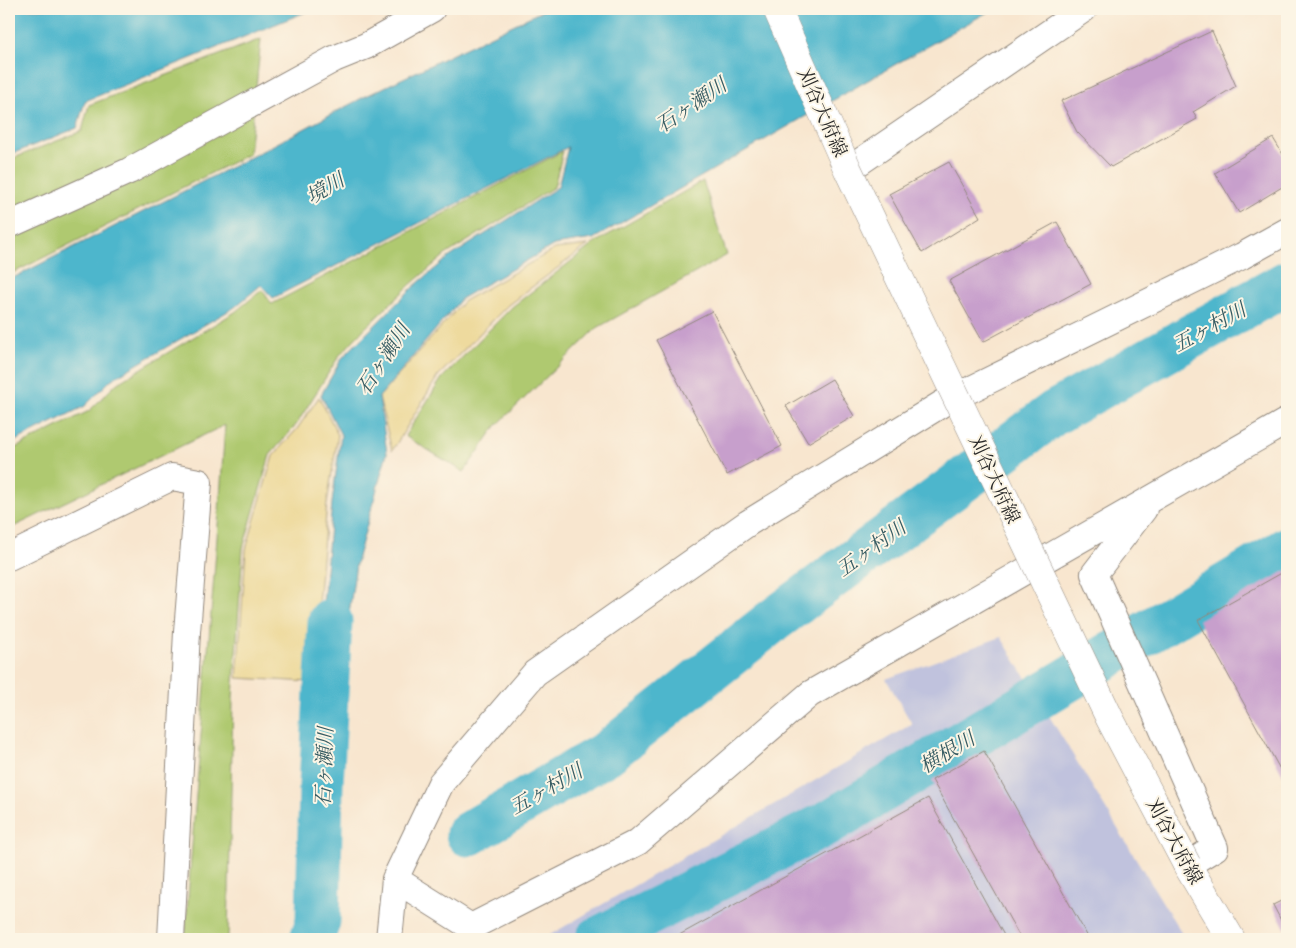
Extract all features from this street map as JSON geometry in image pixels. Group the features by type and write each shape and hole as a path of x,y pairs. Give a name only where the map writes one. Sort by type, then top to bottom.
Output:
{"main road":[{"name":"刈谷大府線","path":"777,9 848,170 1110,719 1187,865 1231,939"}],"street":[{"path":"9,225 129,171 334,60 366,46 432,9"},
{"path":"848,170 1084,9"},
{"path":"389,939 395,879 441,783 535,674 748,524 945,402 1242,256 1287,231"},
{"path":"395,879 471,927 638,842 810,694 1287,421"},
{"path":"9,557 172,477 200,482 187,632 171,939"},
{"path":"1151,499 1094,574 1215,848 1187,865"}],"shaded area":[{"path":"1001,637 1185,939 543,939 912,724 886,679"}],"green space":[{"path":"261,39 249,154 9,275 9,160 82,131 89,105"},
{"path":"563,151 554,187 445,255 364,329 339,356 296,425 270,455 243,548 233,698 228,939 185,939 225,425 9,529 9,451 89,411 116,384 235,312 262,290 272,304"},
{"path":"703,181 727,255 597,328 496,426 464,472 405,436 442,378 512,307 596,242"}],"sand":[{"path":"588,245 508,305 438,376 392,451 379,397 464,301 555,249"},
{"path":"319,397 338,435 327,503 311,682 237,678 246,549 273,456 297,429"}],"water":[{"path":"9,9 313,9 85,101 77,128 9,155"},
{"name":"境川","path":"546,9 993,9 593,239 554,245 462,298 379,397 387,453 356,564 339,685 316,683 332,503 341,435 321,395 342,358 412,288 448,258 558,187 568,147 273,298 261,285 235,307 112,379 85,406 9,444 9,280 251,157 362,98"}],"building":[{"path":"1212,31 1236,86 1193,112 1197,119 1111,167 1077,132 1061,101"},
{"path":"1273,138 1287,161 1287,184 1239,213 1215,173"},
{"path":"949,162 980,217 922,253 889,194"},
{"path":"1057,222 1091,284 983,342 949,281"},
{"path":"712,311 782,446 727,475 656,340"},
{"path":"832,379 854,416 808,443 786,406"},
{"path":"1287,570 1287,782 1198,620"},
{"path":"984,751 1089,939 1021,939 932,780"},
{"path":"928,798 1006,939 672,939"},
{"path":"1287,898 1287,932 1273,905"}],"waterway":[{"name":"五ヶ村川","path":"468,834 607,753 770,623 1054,413 1287,283"},
{"name":"横根川","path":"598,939 826,824 1287,549"},
{"name":"石ヶ瀬川","path":"312,939 318,921 321,785 330,621"}]}
